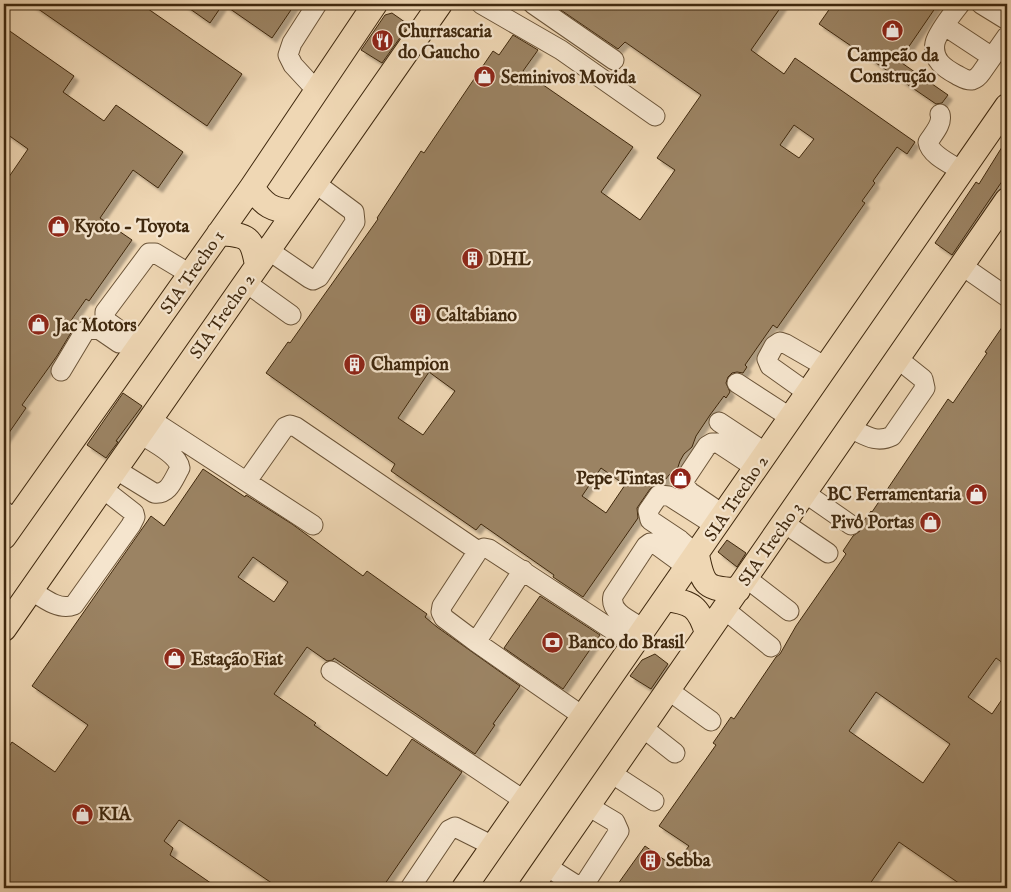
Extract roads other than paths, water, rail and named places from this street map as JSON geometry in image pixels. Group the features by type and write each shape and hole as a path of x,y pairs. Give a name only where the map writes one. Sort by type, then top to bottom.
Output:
{"main road":[{"name":"SIA Trecho 1","path":"8,523 220,233 376,4"},
{"name":"SIA Trecho 2","path":"4,629 440,4"},
{"name":"SIA Trecho 2","path":"464,888 1007,106"},
{"path":"252,187 259,199 268,206 280,211 294,212"},
{"name":"SIA Trecho 3","path":"531,888 962,265 1005,209"},
{"path":"220,233 237,234 246,238 254,247 257,266"},
{"path":"692,561 708,585 719,590 742,584"},
{"path":"665,599 682,601 693,607 702,616 707,633"}],"street":[{"path":"316,91 293,65 288,55 292,44 317,4"},
{"path":"481,4 561,50 655,116"},
{"path":"533,4 614,60"},
{"path":"960,4 935,41 934,54 939,62 950,72 971,80 982,74 1007,36"},
{"path":"982,4 1007,20"},
{"path":"945,26 992,57"},
{"path":"940,114 940,123 928,142 929,146 940,157 962,171"},
{"path":"257,266 313,280 319,277 355,222 356,217 354,212 315,183"},
{"path":"137,349 108,322 105,318 105,312 149,253 155,253 190,274"},
{"path":"962,265 1007,297"},
{"path":"257,266 291,315"},
{"path":"61,371 85,331 92,328 100,330 137,349"},
{"path":"808,393 770,366 767,359 774,346 780,342 786,344 826,367"},
{"path":"850,428 871,438 883,440 892,436 925,388 923,379 898,359"},
{"path":"737,383 791,418"},
{"path":"719,422 761,461"},
{"path":"247,481 285,427 290,425 478,551"},
{"path":"108,479 154,493 161,494 166,492 180,468 179,463 145,426"},
{"path":"145,426 247,481 313,525"},
{"path":"720,520 685,486 685,479 707,446 712,443 718,444 761,461"},
{"path":"31,590 60,606 67,608 74,605 131,525 135,517 134,513 108,479"},
{"path":"805,494 851,525"},
{"path":"692,561 680,540 650,520 648,511 659,495 669,496 720,520"},
{"path":"784,523 828,553"},
{"path":"639,637 615,610 612,603 613,596 646,546 654,543 692,561"},
{"path":"584,717 444,618 441,612 442,606 478,551 484,548 489,549 639,637"},
{"path":"476,642 523,570"},
{"path":"742,584 789,611"},
{"path":"724,609 771,647"},
{"path":"331,671 525,801"},
{"path":"668,690 711,721"},
{"path":"642,727 676,753"},
{"path":"610,773 654,801"},
{"path":"546,866 582,888 619,831 615,822 588,806"},
{"path":"410,888 449,830 455,827 493,846"}],"place":[{"name":"Campeão da Construção","path":"893,30"},
{"name":"Churrascaria do Gaucho","path":"382,41"},
{"name":"Seminivos Movida","path":"485,77"},
{"name":"Kyoto - Toyota","path":"58,226"},
{"name":"DHL","path":"472,259"},
{"name":"Caltabiano","path":"420,315"},
{"name":"Jac Motors","path":"39,325"},
{"name":"Champion","path":"355,364"},
{"name":"Pepe Tintas","path":"680,478"},
{"name":"BC Ferramentaria","path":"977,494"},
{"name":"Pivô Portas","path":"930,522"},
{"name":"Banco do Brasil","path":"552,642"},
{"name":"Estação Fiat","path":"175,659"},
{"name":"KIA","path":"82,814"},
{"name":"Sebba","path":"650,860"}]}
